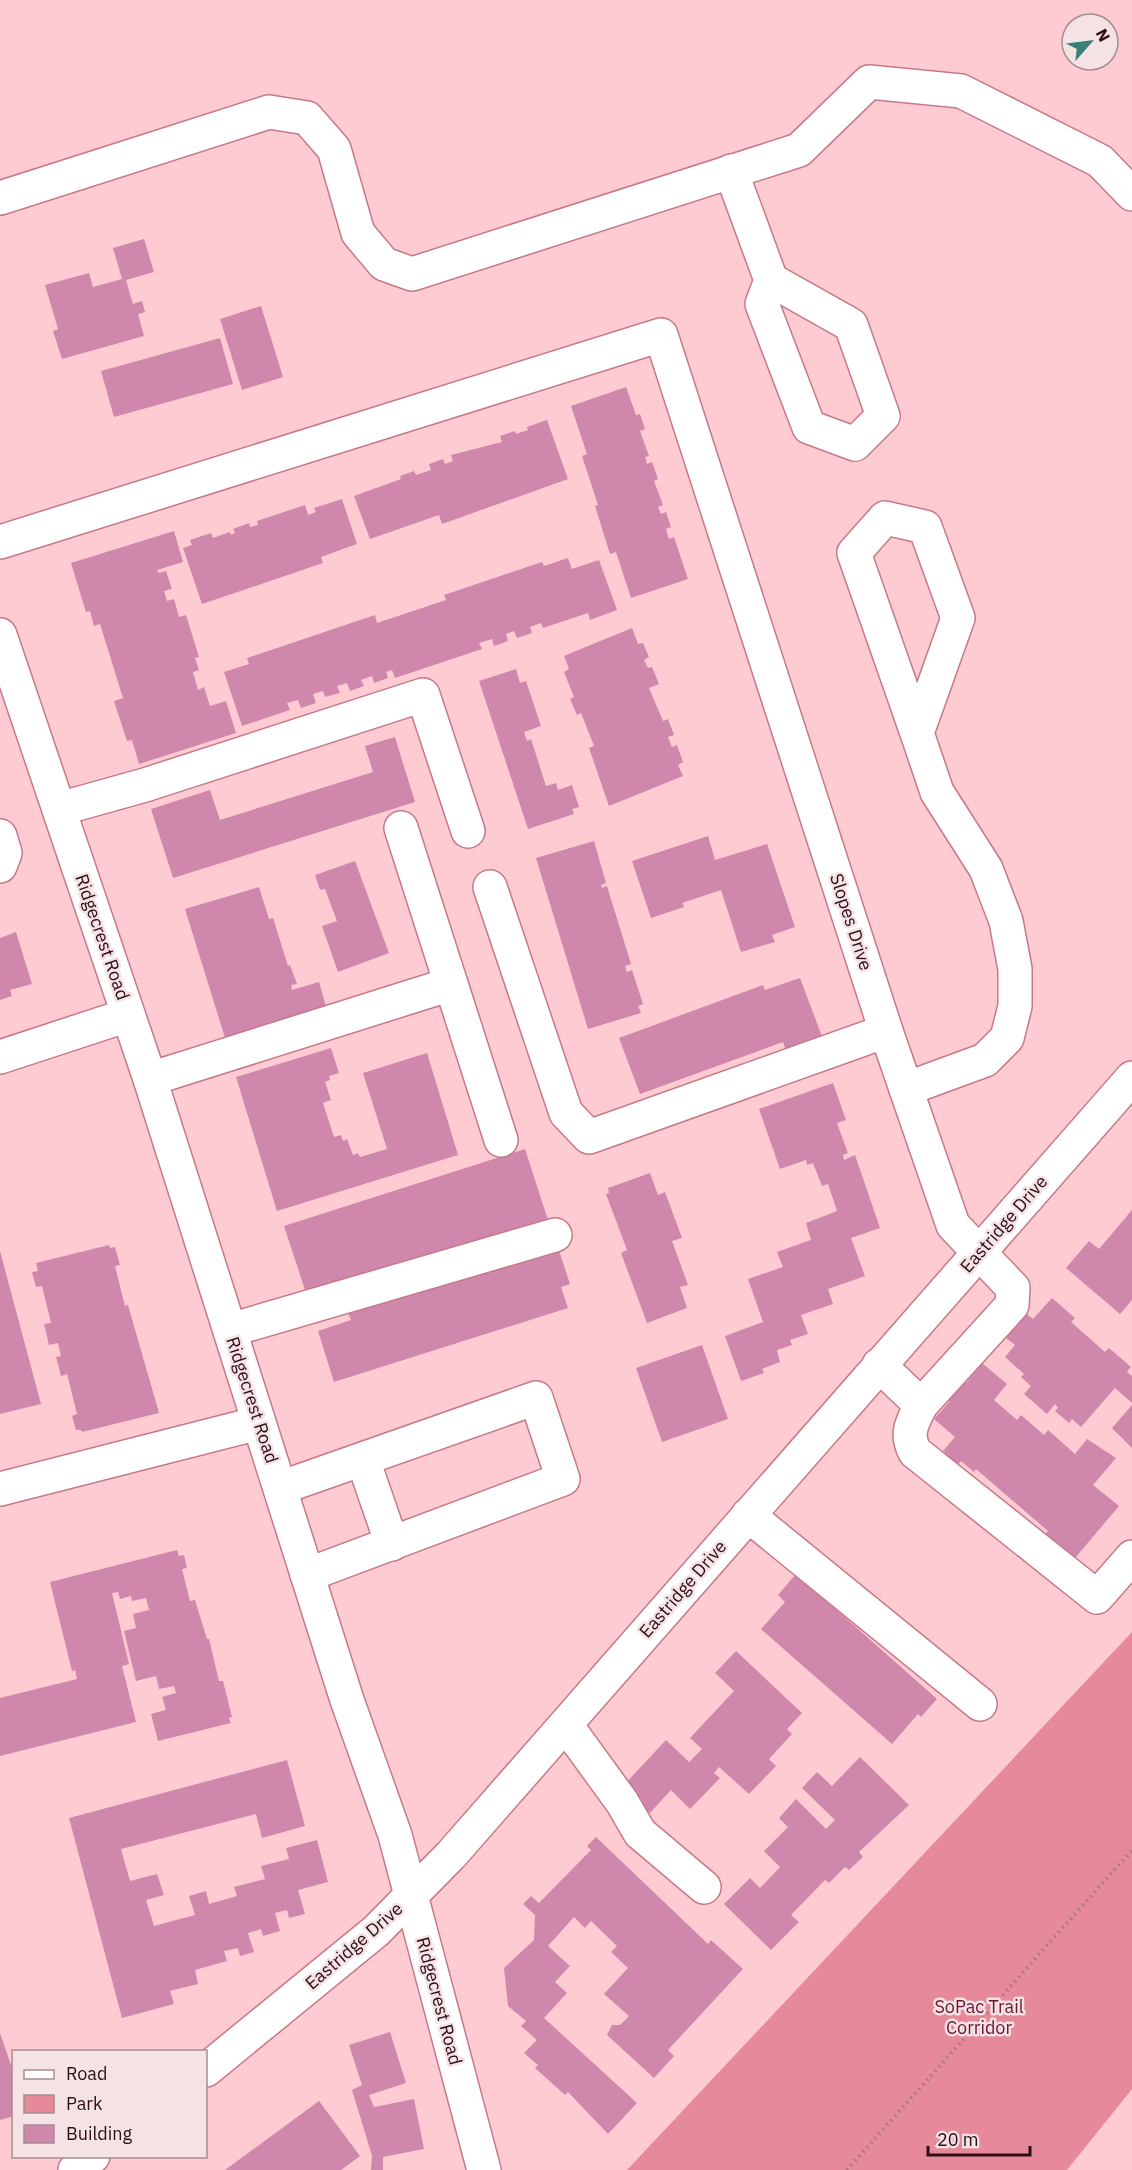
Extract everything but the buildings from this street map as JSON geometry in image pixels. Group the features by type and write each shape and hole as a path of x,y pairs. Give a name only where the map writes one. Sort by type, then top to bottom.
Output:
{"street":[{"path":"0,198 269,112 307,118 334,148 358,233 384,264 412,274 799,150 868,82 961,91 1101,161 1132,194"},
{"path":"732,171 771,280 762,304 809,427 855,444 883,416 851,325 771,280"},
{"name":"Slopes Drive","path":"0,542 660,335 886,1031 952,1225 977,1254 1013,1288 1012,1305 921,1405"},
{"path":"906,1089 985,1060 1007,1038 1015,1006 1015,969 1006,921 986,869 938,792 916,733 854,553 885,518 925,527 958,618 916,733"},
{"name":"Ridgecrest Road","path":"0,635 150,1078 307,1575 413,1895 425,1949 484,2170"},
{"path":"59,808 145,784 423,695 468,831"},
{"path":"401,828 501,1140"},
{"path":"0,837 5,853 0,866"},
{"path":"490,887 566,1113 589,1137 886,1031"},
{"path":"150,1078 451,984"},
{"path":"14,1053 128,1015"},
{"name":"Eastridge Drive","path":"207,2069 376,1931 413,1895 566,1725 1132,1078"},
{"path":"230,1330 555,1235"},
{"path":"879,1365 921,1405 909,1429 909,1441 915,1452 1097,1597 1132,1557"},
{"path":"280,1488 536,1398 564,1479 307,1575"},
{"path":"0,1489 259,1423"},
{"path":"363,1460 392,1544"},
{"path":"748,1515 980,1704"},
{"path":"566,1725 622,1802 640,1833 704,1887"},
{"path":"75,2170 92,2158"}],"path":[{"path":"847,2170 1132,1850"}],"green space":[{"name":"SoPac Trail Corridor","path":"1132,1632 1132,2089 1067,2170 627,2170"}]}
